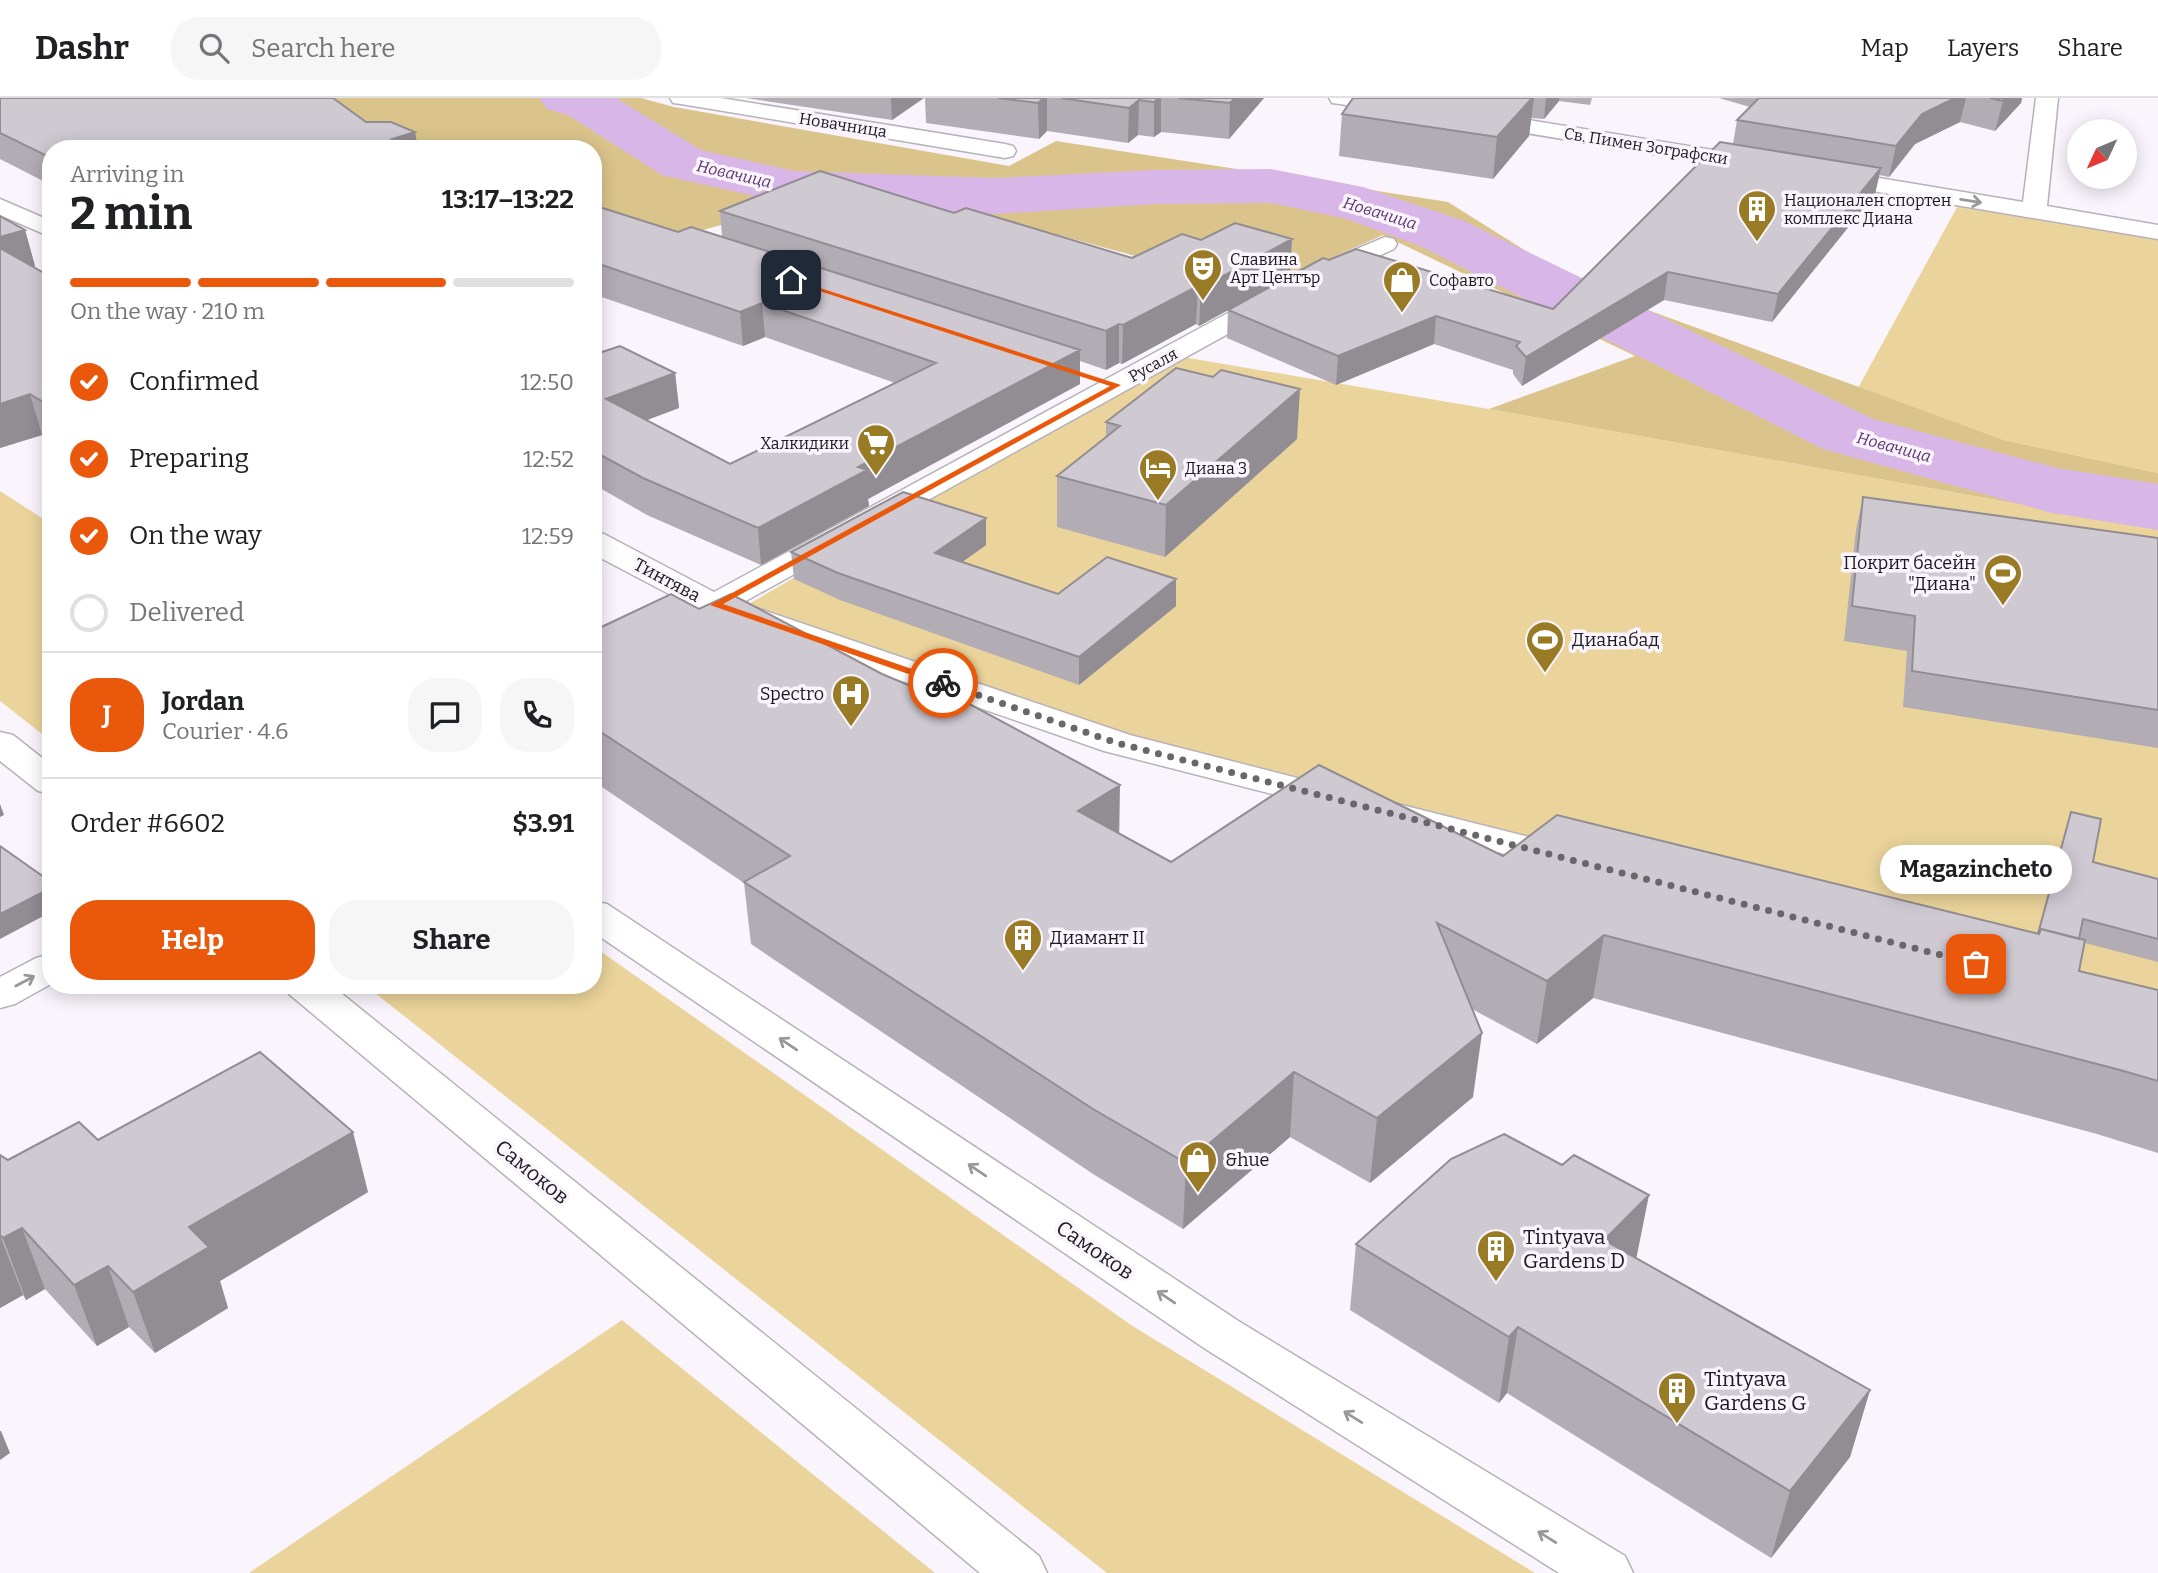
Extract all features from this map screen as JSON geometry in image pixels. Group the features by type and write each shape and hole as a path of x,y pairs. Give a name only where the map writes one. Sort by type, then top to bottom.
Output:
{"street":[{"name":"Новачница","path":"681,98 1005,151"},
{"path":"1340,98 1419,110"},
{"path":"2034,211 2047,98"},
{"path":"894,133 923,112"},
{"name":"Св. Пимен Зографски","path":"1458,116 1777,168"},
{"path":"1803,172 2158,232"},
{"path":"0,206 42,226"},
{"name":"Русаля","path":"678,626 1318,274 1385,244"},
{"path":"1077,372 1117,385"},
{"name":"Тинтява","path":"602,546 715,605 1117,743 1603,868"},
{"path":"0,743 42,776"},
{"name":"Самоков","path":"602,919 1222,1335 1605,1573"},
{"path":"0,994 42,972"},
{"name":"Самоков","path":"315,994 1019,1573"}],"shaded area":[{"path":"295,98 641,98 674,107 1009,166 1056,141 1448,202 1582,286 2004,440 2158,473 2158,529 1489,409 1635,356 1383,235 1260,290 996,218 813,199 668,240 602,218 602,140 375,140"},
{"path":"1961,200 2158,232 2158,473 2004,440 1858,388"},
{"name":"Дианабад","path":"1177,356 2158,529 2158,1011 1117,743 747,605"},
{"path":"0,491 42,518 42,734 0,701"},
{"path":"602,952 1131,1325 1535,1573 1107,1573 376,994 602,994"},
{"path":"622,1320 935,1573 249,1573"}],"building":[{"path":"0,98 333,98 366,122 391,122 415,132 392,139 395,140 42,140 42,154 0,133"},
{"path":"998,98 1044,98 1038,103"},
{"path":"1061,98 1159,98 1154,102 1139,100 1129,108"},
{"path":"1178,98 1235,98 1230,103"},
{"path":"1353,98 1532,98 1497,137 1342,114"},
{"path":"1759,98 1955,98 1922,114 1896,146 1737,120"},
{"path":"1720,142 1881,168 1778,294 1668,272 1526,357 1516,346 1520,342 1436,316 1338,356 1228,310 1323,258 1329,260 1356,249 1553,309"},
{"path":"820,171 954,213 966,208 1132,258 1182,234 1201,240 1235,223 1292,239 1201,288 1198,286 1106,331 720,211"},
{"path":"602,208 678,232 691,227 1080,350 858,467 867,470 758,528 643,478 602,456 602,352 620,346 675,373 606,399 730,464 936,363 762,303 740,312 602,265"},
{"path":"0,216 25,230 0,237"},
{"path":"0,248 42,272 42,401 30,394 0,404"},
{"path":"1176,368 1213,377 1221,370 1300,389 1166,505 1057,476 1120,426 1106,422"},
{"path":"903,492 986,518 935,553 1058,594 1107,557 1176,579 1079,657 838,573 791,552"},
{"name":"Покрит басейн \"Диана\"","path":"1863,497 2158,538 2158,710 1912,671 1915,616 1852,606"},
{"path":"671,594 699,609 731,594 882,674 908,685 921,678 1120,785 1078,811 1171,862 1319,765 1503,856 1557,815 2039,934 2041,929 2085,940 2079,971 2158,990 2158,1081 1604,935 1547,981 1437,923 1482,1033 1377,1118 1294,1072 1186,1163 1093,1109 744,882 790,856 602,733 602,627"},
{"path":"2071,812 2101,819 2093,862 2158,879 2158,939 2083,919 2079,939 2041,929 2038,934"},
{"path":"0,846 42,876 42,893 0,914"},
{"path":"260,1052 353,1132 189,1227 209,1247 133,1292 108,1266 74,1285 22,1228 3,1238 0,1235 0,1155 8,1160 79,1122 98,1140"},
{"path":"1504,1134 1562,1165 1574,1155 1649,1195 1604,1240 1870,1390 1790,1491 1518,1327 1509,1337 1356,1244 1451,1159"}],"waterway":[{"name":"Новачица","path":"566,98 587,103 682,163 794,188 997,196 1153,187 1271,186 1363,205 1441,233 1848,434 2052,490 2158,507"}],"way so far":[{"path":"943,683 1117,743 1976,964"}],"place":[{"name":"Национален спортен комплекс Диана","path":"1757,243"},
{"name":"Славина Арт Център","path":"1203,302"},
{"name":"Софавто","path":"1402,314"},
{"name":"Халкидики","path":"876,477"},
{"name":"Диана 3","path":"1158,502"},
{"name":"Покрит басейн \"Диана\"","path":"2003,607"},
{"name":"Дианабад","path":"1545,674"},
{"name":"Spectro","path":"851,728"},
{"name":"Magazincheto","path":"1976,964"},
{"name":"Диамант II","path":"1023,972"},
{"name":"&hue","path":"1198,1194"},
{"name":"Tintyava Gardens D","path":"1496,1283"},
{"name":"Tintyava Gardens G","path":"1677,1425"}],"route":[{"path":"791,280 1117,385 715,605 943,683"}]}
